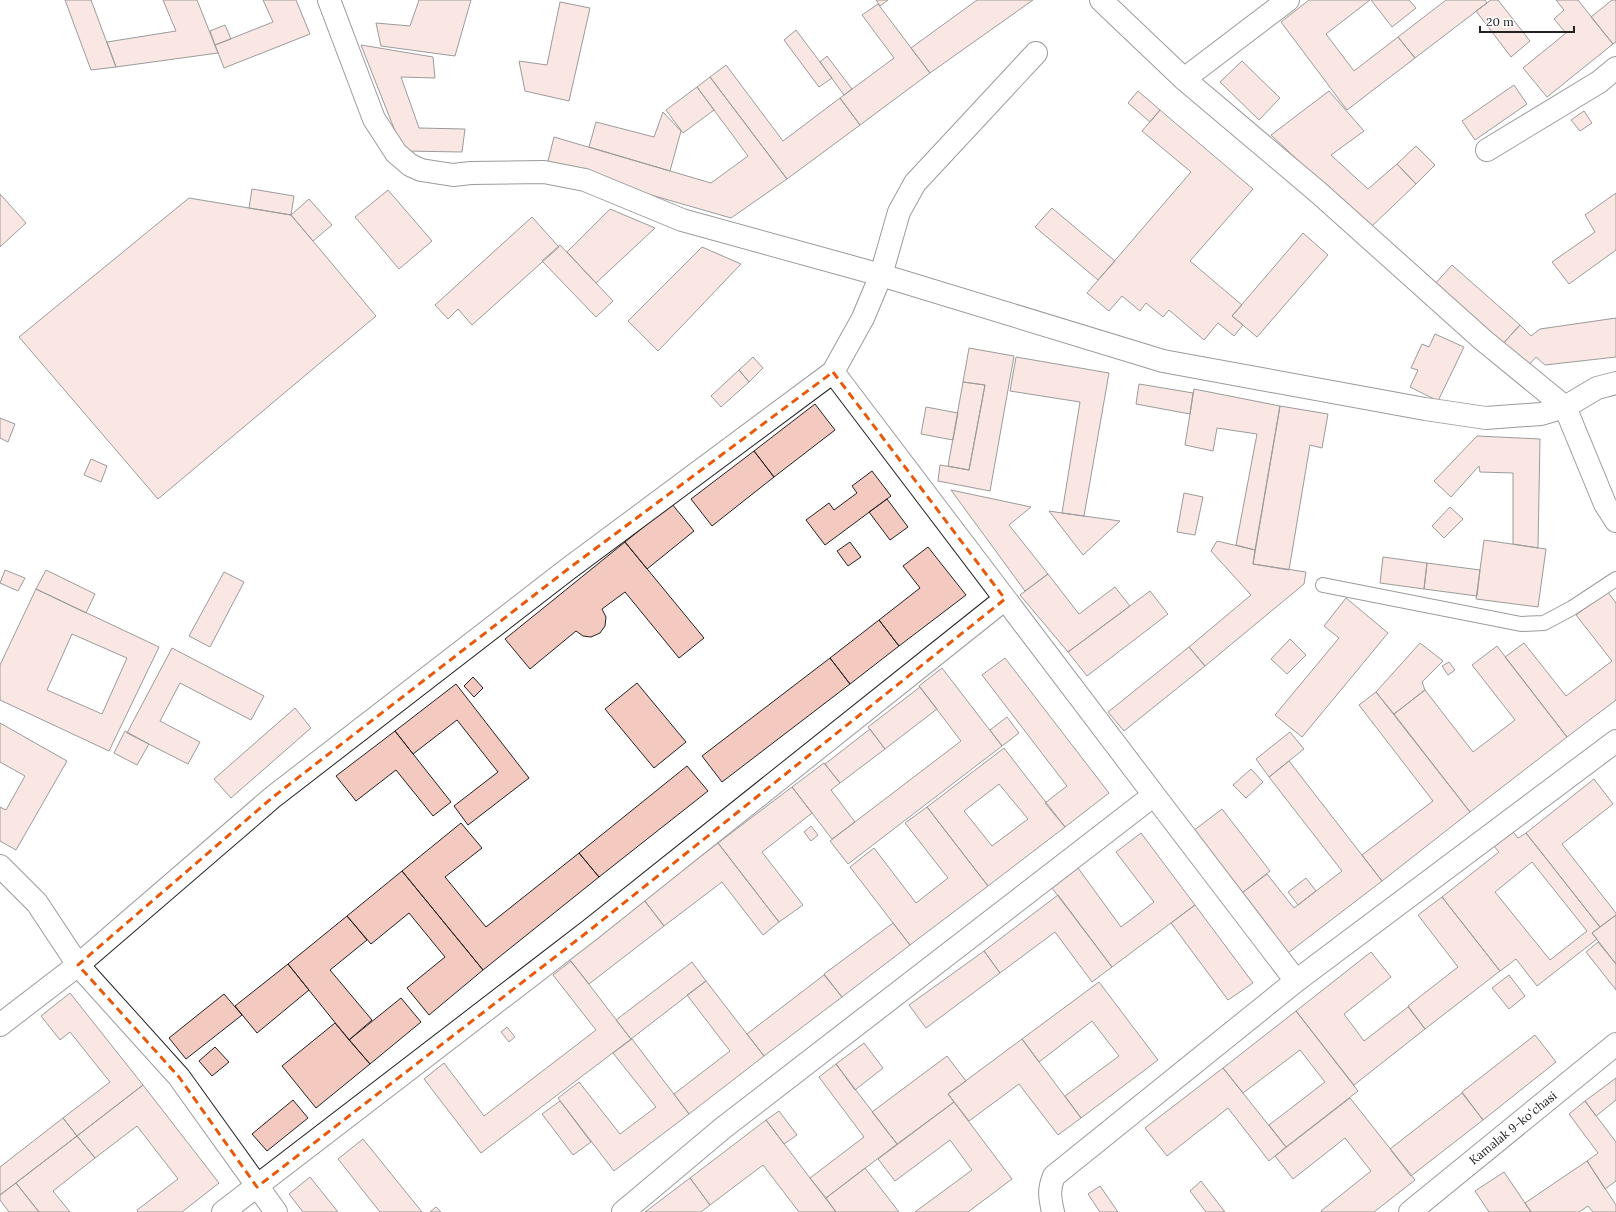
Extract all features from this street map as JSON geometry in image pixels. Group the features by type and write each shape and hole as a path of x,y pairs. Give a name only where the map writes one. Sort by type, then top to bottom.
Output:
{"street":[{"path":"329,0 374,119 396,153 410,165 421,170 453,175 471,172 544,172 585,180 682,220 881,275 1163,361 1235,376 1486,418 1541,414 1565,407 1597,388 1616,383"},
{"path":"1101,0 1184,79 1319,193 1483,340 1565,407 1605,504 1616,521"},
{"path":"1184,79 1288,0"},
{"path":"0,1024 78,965 273,797 568,569 833,372 863,318 881,275 899,212 915,182 1036,53"},
{"path":"1486,150 1599,82 1616,68"},
{"path":"833,372 1296,980"},
{"path":"223,1212 590,930 1005,599"},
{"path":"1053,1212 1050,1197 1050,1186 1054,1176 1296,980 1616,741"},
{"path":"623,1212 723,1128 1154,794"},
{"path":"0,866 37,903 78,965 178,1077 276,1212"},
{"name":"Kamalak 9-koʻchasi","path":"1410,1212 1616,1044"}],"lane":[{"path":"1323,585 1521,624 1544,623 1572,608 1616,579"}],"highlighted area":[{"path":"833,372 1005,599 590,930 257,1187 179,1077 78,965 273,797 568,569"}],"building":[{"path":"65,0 91,0 116,67 91,70"},
{"path":"163,0 197,0 218,53 116,67 107,42 176,31"},
{"path":"263,0 296,0 310,34 224,68 215,45 273,22"},
{"path":"419,0 471,0 455,56 381,46 376,23 410,26"},
{"path":"876,0 888,0 880,6"},
{"path":"977,0 1033,0 930,73 911,48"},
{"path":"1309,0 1370,0 1326,34 1354,71 1398,37 1415,58 1347,110 1281,22"},
{"path":"1371,0 1409,0 1416,8 1392,27"},
{"path":"1446,0 1485,0 1487,3 1415,58 1398,37"},
{"path":"1491,0 1498,0 1530,41 1511,57 1476,11"},
{"path":"1556,0 1578,0 1613,44 1547,97 1523,68 1566,33 1554,19 1564,10"},
{"path":"1612,0 1616,0 1616,42 1613,44 1591,17"},
{"path":"560,2 590,8 569,101 525,91 519,61 547,65"},
{"path":"878,4 930,73 860,125 840,98 894,58 862,15"},
{"path":"225,25 231,39 215,45 210,31"},
{"path":"796,30 832,78 819,87 784,40"},
{"path":"361,45 433,57 435,78 401,77 419,128 465,129 462,152 403,151"},
{"path":"827,56 852,89 844,95 820,62"},
{"path":"1242,61 1280,98 1259,120 1220,82"},
{"path":"726,65 783,141 840,98 860,125 787,179 710,77"},
{"path":"710,77 787,179 731,218 547,165 554,137 711,183 748,156 697,87"},
{"path":"1514,85 1527,104 1475,140 1462,121"},
{"path":"697,87 714,110 683,133 666,110"},
{"path":"1138,91 1160,110 1150,122 1128,103"},
{"path":"1329,91 1364,131 1331,155 1368,189 1397,164 1416,184 1370,228 1271,135"},
{"path":"1160,110 1253,189 1190,261 1242,305 1232,316 1243,325 1234,336 1218,323 1204,340 1169,310 1163,317 1146,303 1140,311 1122,296 1109,311 1087,293 1191,172 1142,131"},
{"path":"1584,111 1592,123 1580,131 1571,120"},
{"path":"663,112 681,131 670,171 589,147 596,122 654,137"},
{"path":"1416,146 1435,165 1416,184 1397,164"},
{"path":"252,189 294,196 291,215 249,208"},
{"path":"388,190 432,241 399,269 355,217"},
{"path":"1616,193 1616,250 1569,284 1552,262 1595,232 1585,215"},
{"path":"0,194 26,223 0,247"},
{"path":"189,198 291,215 376,316 158,499 19,337"},
{"path":"309,199 332,225 313,241 291,215"},
{"path":"1052,208 1115,261 1098,280 1035,227"},
{"path":"610,209 655,228 596,283 567,252"},
{"path":"532,217 559,247 472,325 458,309 448,319 435,305"},
{"path":"1303,233 1328,255 1257,337 1232,316"},
{"path":"560,245 613,301 596,317 542,261"},
{"path":"702,247 741,264 658,351 628,321"},
{"path":"1452,265 1520,325 1500,347 1432,287"},
{"path":"1616,318 1616,357 1545,365 1536,357 1526,368 1500,347 1520,325 1531,336 1540,329"},
{"path":"1435,334 1464,347 1438,401 1410,387 1418,370 1411,368 1422,344 1429,347"},
{"path":"969,348 1014,356 990,491 938,481 940,465 969,470 985,385 963,382"},
{"path":"753,357 763,368 749,382 739,370"},
{"path":"1016,357 1109,373 1084,516 1062,513 1080,402 1010,391"},
{"path":"739,370 749,382 721,407 711,396"},
{"path":"963,382 985,385 969,470 948,466"},
{"path":"1139,384 1193,393 1190,414 1136,404"},
{"path":"1194,389 1280,406 1255,550 1236,545 1257,434 1217,428 1213,451 1185,445"},
{"path":"815,404 835,430 774,477 754,451"},
{"path":"1280,406 1328,414 1322,448 1310,445 1289,570 1253,564"},
{"path":"926,407 958,413 953,440 921,434"},
{"path":"0,418 15,424 8,442 0,438"},
{"path":"1477,436 1540,439 1538,548 1513,544 1513,473 1480,472 1479,466 1451,497 1434,481"},
{"path":"754,451 774,477 712,526 691,499"},
{"path":"91,459 107,466 101,482 84,475"},
{"path":"872,471 891,496 825,545 806,520 829,503 834,510 857,493 852,486"},
{"path":"951,490 1031,507 1009,525 1048,574 1025,591"},
{"path":"1184,493 1203,497 1195,535 1177,532"},
{"path":"887,499 908,527 890,540 869,512"},
{"path":"672,504 694,531 647,569 625,542"},
{"path":"1450,507 1463,519 1444,538 1432,526"},
{"path":"1049,511 1062,513 1120,521 1083,555"},
{"path":"1484,540 1546,549 1538,607 1476,599"},
{"path":"1217,541 1255,550 1253,564 1306,572 1304,584 1205,666 1189,647 1251,595 1211,551"},
{"path":"625,542 704,638 679,658 625,592 602,609 606,617 605,626 600,633 591,637 583,636 576,631 530,669 505,639"},
{"path":"850,542 861,557 848,566 837,551"},
{"path":"928,547 966,595 899,646 879,620 920,588 903,566"},
{"path":"1383,557 1427,563 1424,589 1380,583"},
{"path":"1427,563 1480,570 1477,596 1424,589"},
{"path":"5,570 25,578 18,591 0,583"},
{"path":"46,570 95,594 86,613 36,589"},
{"path":"224,572 244,582 210,647 189,636"},
{"path":"1048,574 1079,614 1115,587 1130,606 1068,652 1020,595"},
{"path":"36,589 159,647 109,751 0,700 0,665","holes":["72,634 127,658 102,714 47,690"]},
{"path":"1150,591 1168,614 1087,676 1068,652"},
{"path":"1607,591 1616,603 1616,700 1567,737 1505,657 1524,643 1566,696 1612,661 1576,615"},
{"path":"1346,598 1388,633 1302,737 1275,715 1339,638 1324,626"},
{"path":"879,620 899,646 850,684 830,658"},
{"path":"1290,639 1306,655 1287,674 1271,659"},
{"path":"1420,643 1443,661 1422,682 1425,690 1394,714 1376,692"},
{"path":"1497,646 1567,737 1470,812 1394,714 1425,690 1473,752 1515,720 1472,665"},
{"path":"1189,647 1205,666 1124,731 1108,712"},
{"path":"172,648 264,696 251,720 180,683 160,721 200,742 188,764 127,733"},
{"path":"830,658 850,684 722,782 702,756"},
{"path":"1005,658 1109,793 1065,827 1045,803 1067,786 982,675"},
{"path":"1449,662 1455,670 1448,675 1442,666"},
{"path":"942,668 1002,746 848,864 830,841 961,741 919,686"},
{"path":"473,677 483,688 474,697 464,686"},
{"path":"637,683 686,742 654,768 605,709"},
{"path":"456,684 529,778 468,825 454,806 498,772 457,720 413,754 395,731"},
{"path":"920,687 937,709 885,749 868,727"},
{"path":"1376,692 1470,812 1382,881 1362,855 1433,801 1359,705"},
{"path":"295,708 311,728 231,798 214,779"},
{"path":"1007,717 1019,733 1002,746 990,730"},
{"path":"0,723 67,761 16,850 0,841 0,807 6,810 25,776 0,762"},
{"path":"870,729 885,749 840,783 825,764"},
{"path":"125,731 149,744 137,765 114,753"},
{"path":"395,731 451,802 433,816 396,770 356,801 336,776"},
{"path":"1290,732 1304,749 1269,777 1256,759"},
{"path":"1004,748 1065,827 988,886 927,807","holes":["999,784 1028,819 992,846 964,811"]},
{"path":"1289,761 1382,881 1288,953 1242,893 1267,874 1294,908 1342,871 1269,777"},
{"path":"824,763 840,783 831,790 855,822 832,839 792,787"},
{"path":"687,766 708,791 599,877 579,853"},
{"path":"1251,769 1263,782 1246,798 1233,785"},
{"path":"1594,779 1613,804 1562,844 1616,913 1616,915 1600,927 1526,833"},
{"path":"792,787 812,813 762,852 803,905 779,922 718,843"},
{"path":"927,807 988,886 910,945 850,867 874,848 916,903 948,878 905,823"},
{"path":"1222,809 1270,871 1242,893 1193,831"},
{"path":"461,823 482,848 445,877 486,927 579,853 599,877 483,970 402,871"},
{"path":"811,826 818,835 811,841 804,832"},
{"path":"1512,831 1518,838 1526,833 1600,927 1592,933 1597,939 1537,986 1516,959 1500,971 1442,897 1499,852 1493,845","holes":["1532,862 1587,931 1550,960 1495,892"]},
{"path":"1141,833 1195,905 1112,967 1052,888 1078,868 1121,927 1154,902 1116,852"},
{"path":"718,843 779,922 763,935 722,882 664,926 644,900"},
{"path":"402,871 483,970 429,1015 407,988 445,957 409,913 371,944 347,916"},
{"path":"1306,878 1316,891 1298,905 1288,892"},
{"path":"1058,895 1112,967 1092,982 1055,932 1000,973 984,951"},
{"path":"1442,897 1500,971 1425,1029 1408,1006 1458,967 1418,915"},
{"path":"644,900 664,926 589,984 568,958"},
{"path":"1195,905 1253,983 1228,1000 1171,923"},
{"path":"1616,915 1616,964 1592,933"},
{"path":"347,916 367,940 330,970 372,1020 349,1040 288,964"},
{"path":"893,923 910,945 842,997 824,974"},
{"path":"1598,942 1616,964 1616,990 1586,952"},
{"path":"984,951 1000,973 926,1028 909,1005"},
{"path":"1371,952 1391,977 1344,1014 1364,1041 1408,1007 1425,1029 1354,1085 1296,1011"},
{"path":"571,961 631,1039 481,1153 424,1079 444,1063 484,1116 596,1030 553,975"},
{"path":"692,962 706,981 631,1039 616,1020"},
{"path":"288,964 309,990 257,1033 235,1006"},
{"path":"824,975 842,997 764,1056 747,1034"},
{"path":"1509,975 1525,996 1509,1009 1492,988"},
{"path":"706,981 764,1056 689,1114 674,1094 730,1051 687,995"},
{"path":"1099,982 1158,1060 1081,1118 1065,1096 1119,1056 1092,1021 1039,1062 1022,1039"},
{"path":"70,993 143,1085 77,1136 63,1118 110,1082 70,1032 60,1040 41,1016"},
{"path":"224,994 242,1015 186,1059 169,1038"},
{"path":"401,998 421,1022 370,1064 349,1040"},
{"path":"1296,1011 1358,1091 1286,1147 1269,1125 1325,1082 1300,1050 1243,1093 1223,1068"},
{"path":"335,1023 370,1064 316,1108 282,1066"},
{"path":"507,1027 515,1037 509,1042 501,1032"},
{"path":"1535,1035 1556,1062 1483,1120 1462,1092"},
{"path":"632,1039 689,1114 614,1171 558,1098 579,1082 620,1134 656,1107 613,1053"},
{"path":"1022,1039 1081,1118 1058,1135 1019,1084 969,1121 948,1094"},
{"path":"864,1043 883,1068 855,1090 836,1064"},
{"path":"215,1047 229,1062 212,1076 199,1061"},
{"path":"947,1056 966,1081 948,1094 954,1102 897,1144 872,1112"},
{"path":"836,1064 897,1144 826,1198 810,1178 864,1137 819,1077"},
{"path":"1223,1068 1286,1147 1269,1161 1228,1108 1167,1156 1145,1128"},
{"path":"1616,1078 1616,1100 1596,1116 1585,1101"},
{"path":"143,1085 219,1183 182,1212 138,1212 137,1210 178,1179 137,1126 95,1158 77,1136"},
{"path":"1462,1093 1483,1120 1411,1176 1390,1149"},
{"path":"1350,1098 1415,1180 1374,1212 1322,1212 1321,1211 1371,1171 1345,1138 1293,1179 1275,1156"},
{"path":"293,1100 308,1118 267,1151 252,1134"},
{"path":"560,1101 591,1142 573,1155 542,1114"},
{"path":"1585,1101 1616,1142 1616,1181 1605,1189 1587,1161 1598,1153 1569,1114"},
{"path":"954,1102 1012,1179 968,1212 915,1212 972,1170 950,1140 895,1181 878,1159"},
{"path":"779,1111 797,1135 784,1144 766,1120"},
{"path":"63,1118 77,1136 0,1195 0,1167"},
{"path":"766,1120 836,1212 799,1212 763,1165 710,1205 690,1178"},
{"path":"77,1136 95,1158 53,1191 70,1212 39,1212 16,1183"},
{"path":"363,1139 422,1212 380,1212 338,1159"},
{"path":"1587,1161 1616,1205 1616,1212 1593,1212 1588,1206 1579,1212 1531,1212 1525,1203"},
{"path":"865,1168 899,1212 836,1212 826,1198"},
{"path":"1504,1172 1531,1212 1489,1212 1475,1191"},
{"path":"310,1177 338,1212 303,1212 289,1194"},
{"path":"690,1178 710,1205 701,1212 645,1212"},
{"path":"1201,1181 1225,1212 1206,1212 1190,1191"},
{"path":"16,1183 39,1212 9,1212 0,1200 0,1195"},
{"path":"1100,1186 1118,1212 1100,1212 1088,1194"},
{"path":"436,1207 441,1212 430,1212"}]}
